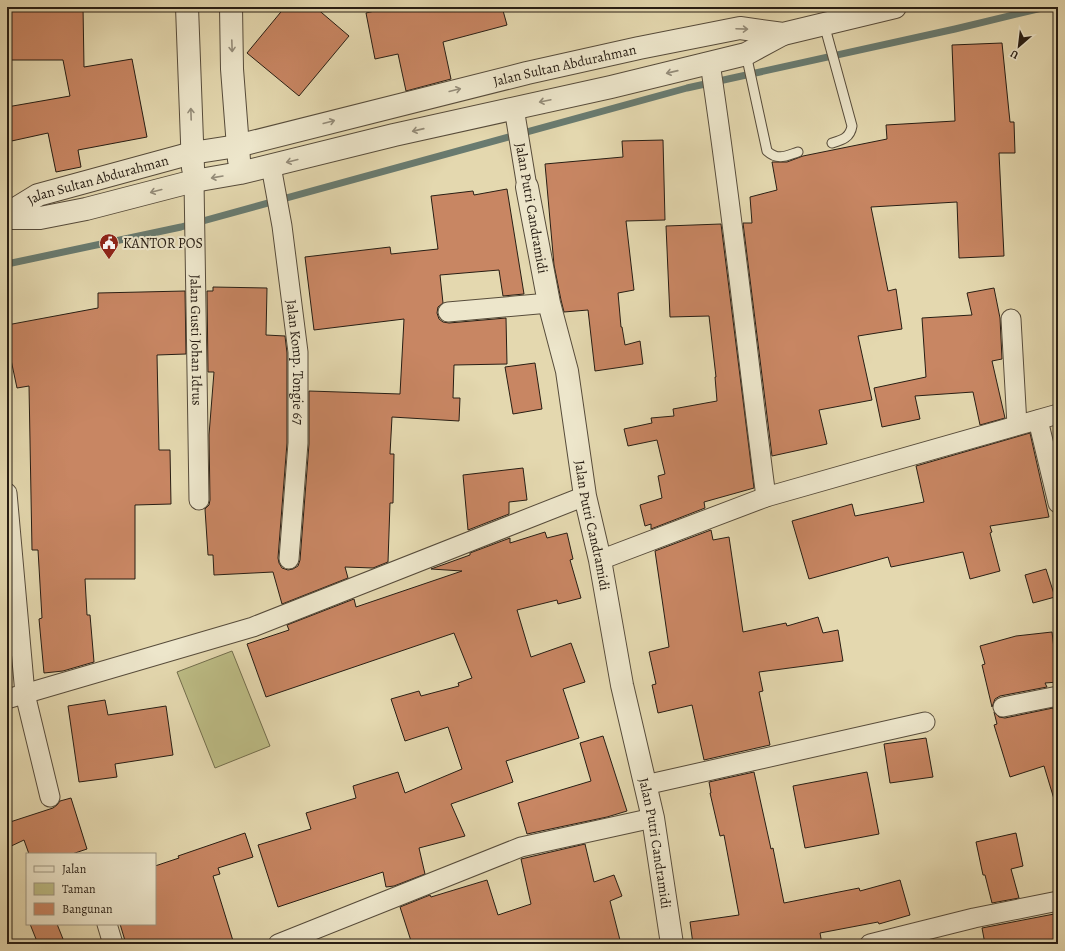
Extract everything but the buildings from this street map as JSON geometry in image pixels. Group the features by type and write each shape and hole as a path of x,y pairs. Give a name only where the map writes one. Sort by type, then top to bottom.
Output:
{"street":[{"path":"187,7 194,182"},
{"path":"231,7 232,69 240,173"},
{"name":"Jalan Sultan Abdurahman","path":"7,214 38,195 192,154 237,146 526,73 639,48 740,28 783,34 895,7"},
{"path":"7,218 40,218 86,209 194,182 240,173 273,175 394,135 710,64 747,61 783,34"},
{"path":"710,64 731,212 749,372 766,497"},
{"name":"Jalan Putri Candramidi","path":"515,109 527,187 549,303 567,371 585,496 600,560 622,686 653,818 672,944"},
{"name":"Jalan Komp. Tongie 67","path":"273,175 282,226 298,352 298,443 289,559"},
{"name":"Jalan Gusti Johan Idrus","path":"194,182 199,500"},
{"path":"448,312 549,303"},
{"path":"1011,319 1017,425"},
{"path":"600,560 766,497 1058,414"},
{"path":"1038,420 1058,503"},
{"path":"7,493 25,694 50,797"},
{"path":"7,699 253,627 585,496"},
{"path":"1003,707 1058,696"},
{"path":"645,786 925,722"},
{"path":"278,944 521,847 653,818"},
{"path":"870,944 974,918 1058,901"},
{"path":"107,925 113,944"}],"lane":[{"path":"824,24 852,126 849,135 844,139 832,143"},
{"path":"747,61 767,151 773,156 781,157 798,152"}],"green space":[{"path":"232,651 270,746 215,768 177,672"}],"waterway":[{"path":"7,264 181,227 687,88 955,29 1046,7"}],"place":[{"name":"KANTOR POS","path":"109,260"}]}
